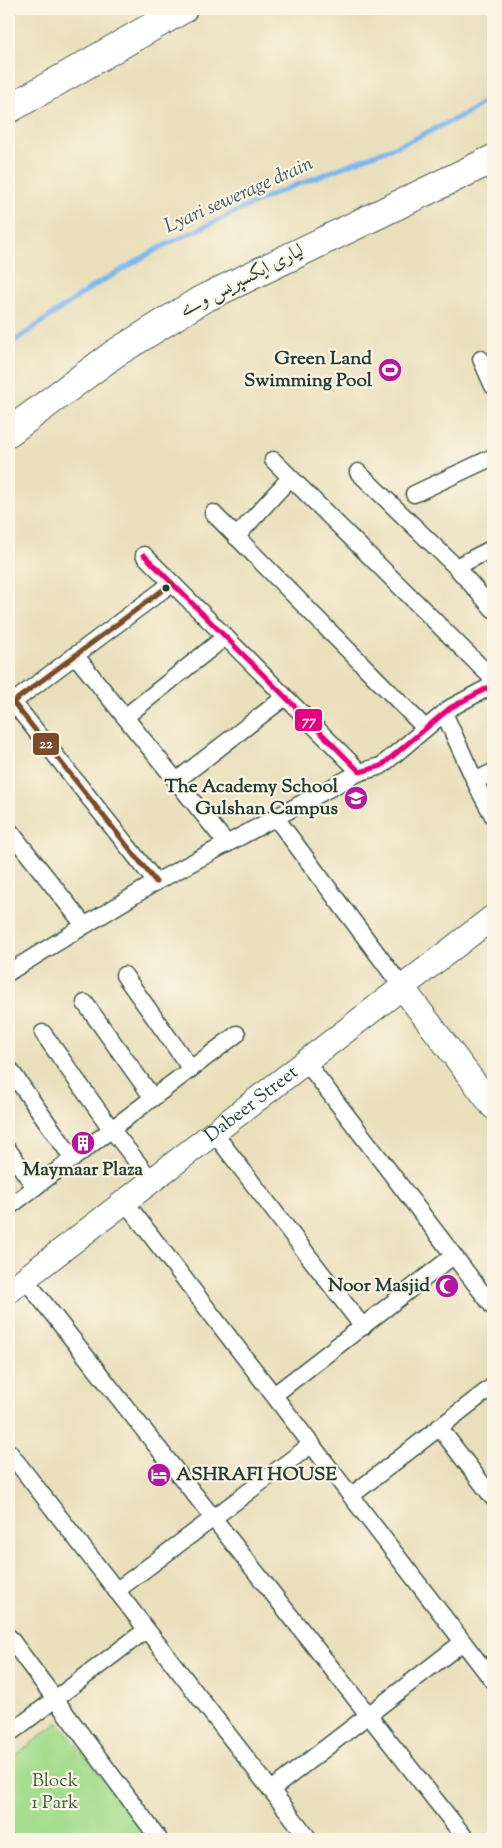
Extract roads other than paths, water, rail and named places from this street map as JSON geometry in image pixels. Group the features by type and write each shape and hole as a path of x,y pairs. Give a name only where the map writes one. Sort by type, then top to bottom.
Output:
{"highway":[{"path":"9,109 183,9"},
{"name":"لیاری ایکسپریس وے","path":"9,432 114,354 201,300 493,160"}],"street":[{"path":"481,359 493,386"},
{"path":"414,494 493,457"},
{"path":"273,460 493,678"},
{"path":"358,472 456,566 493,609"},
{"path":"236,537 290,478"},
{"path":"213,513 425,728"},
{"path":"456,566 493,548"},
{"path":"144,555 360,772"},
{"path":"156,882 13,702 172,583"},
{"path":"125,717 225,637"},
{"path":"75,656 227,844"},
{"path":"11,965 84,925 156,882 360,772 381,766 450,708 493,685"},
{"path":"176,781 285,696"},
{"path":"444,713 493,816"},
{"path":"475,781 493,772"},
{"path":"276,818 493,1107"},
{"path":"9,830 84,925"},
{"name":"Dabeer Street","path":"17,1285 126,1203 493,917"},
{"path":"124,975 191,1069"},
{"path":"85,1003 153,1098"},
{"path":"43,1033 112,1130 152,1181"},
{"path":"9,1207 238,1034"},
{"path":"306,1062 453,1256 492,1303"},
{"path":"9,1068 73,1159"},
{"path":"214,1133 363,1327"},
{"path":"9,1151 35,1188"},
{"path":"126,1203 463,1642 491,1674"},
{"path":"274,1395 453,1256"},
{"path":"17,1285 213,1518 466,1839"},
{"path":"352,1495 493,1386"},
{"path":"439,1427 493,1498"},
{"path":"116,1590 312,1444"},
{"path":"9,1452 309,1839"},
{"path":"9,1734 146,1630"},
{"path":"9,1637 159,1839"},
{"path":"271,1790 463,1642"}],"waterway":[{"name":"Lyari sewerage drain","path":"9,345 92,287 159,248 276,193 412,140 467,113 493,96"}],"place":[{"name":"Green Land Swimming Pool","path":"390,370"},
{"name":"The Academy School Gulshan Campus","path":"356,798"},
{"name":"Maymaar Plaza","path":"83,1143"},
{"name":"Noor Masjid","path":"447,1286"},
{"name":"ASHRAFI HOUSE","path":"159,1475"}],"park label":[{"name":"Block 1 Park","path":"55,1792"}]}
